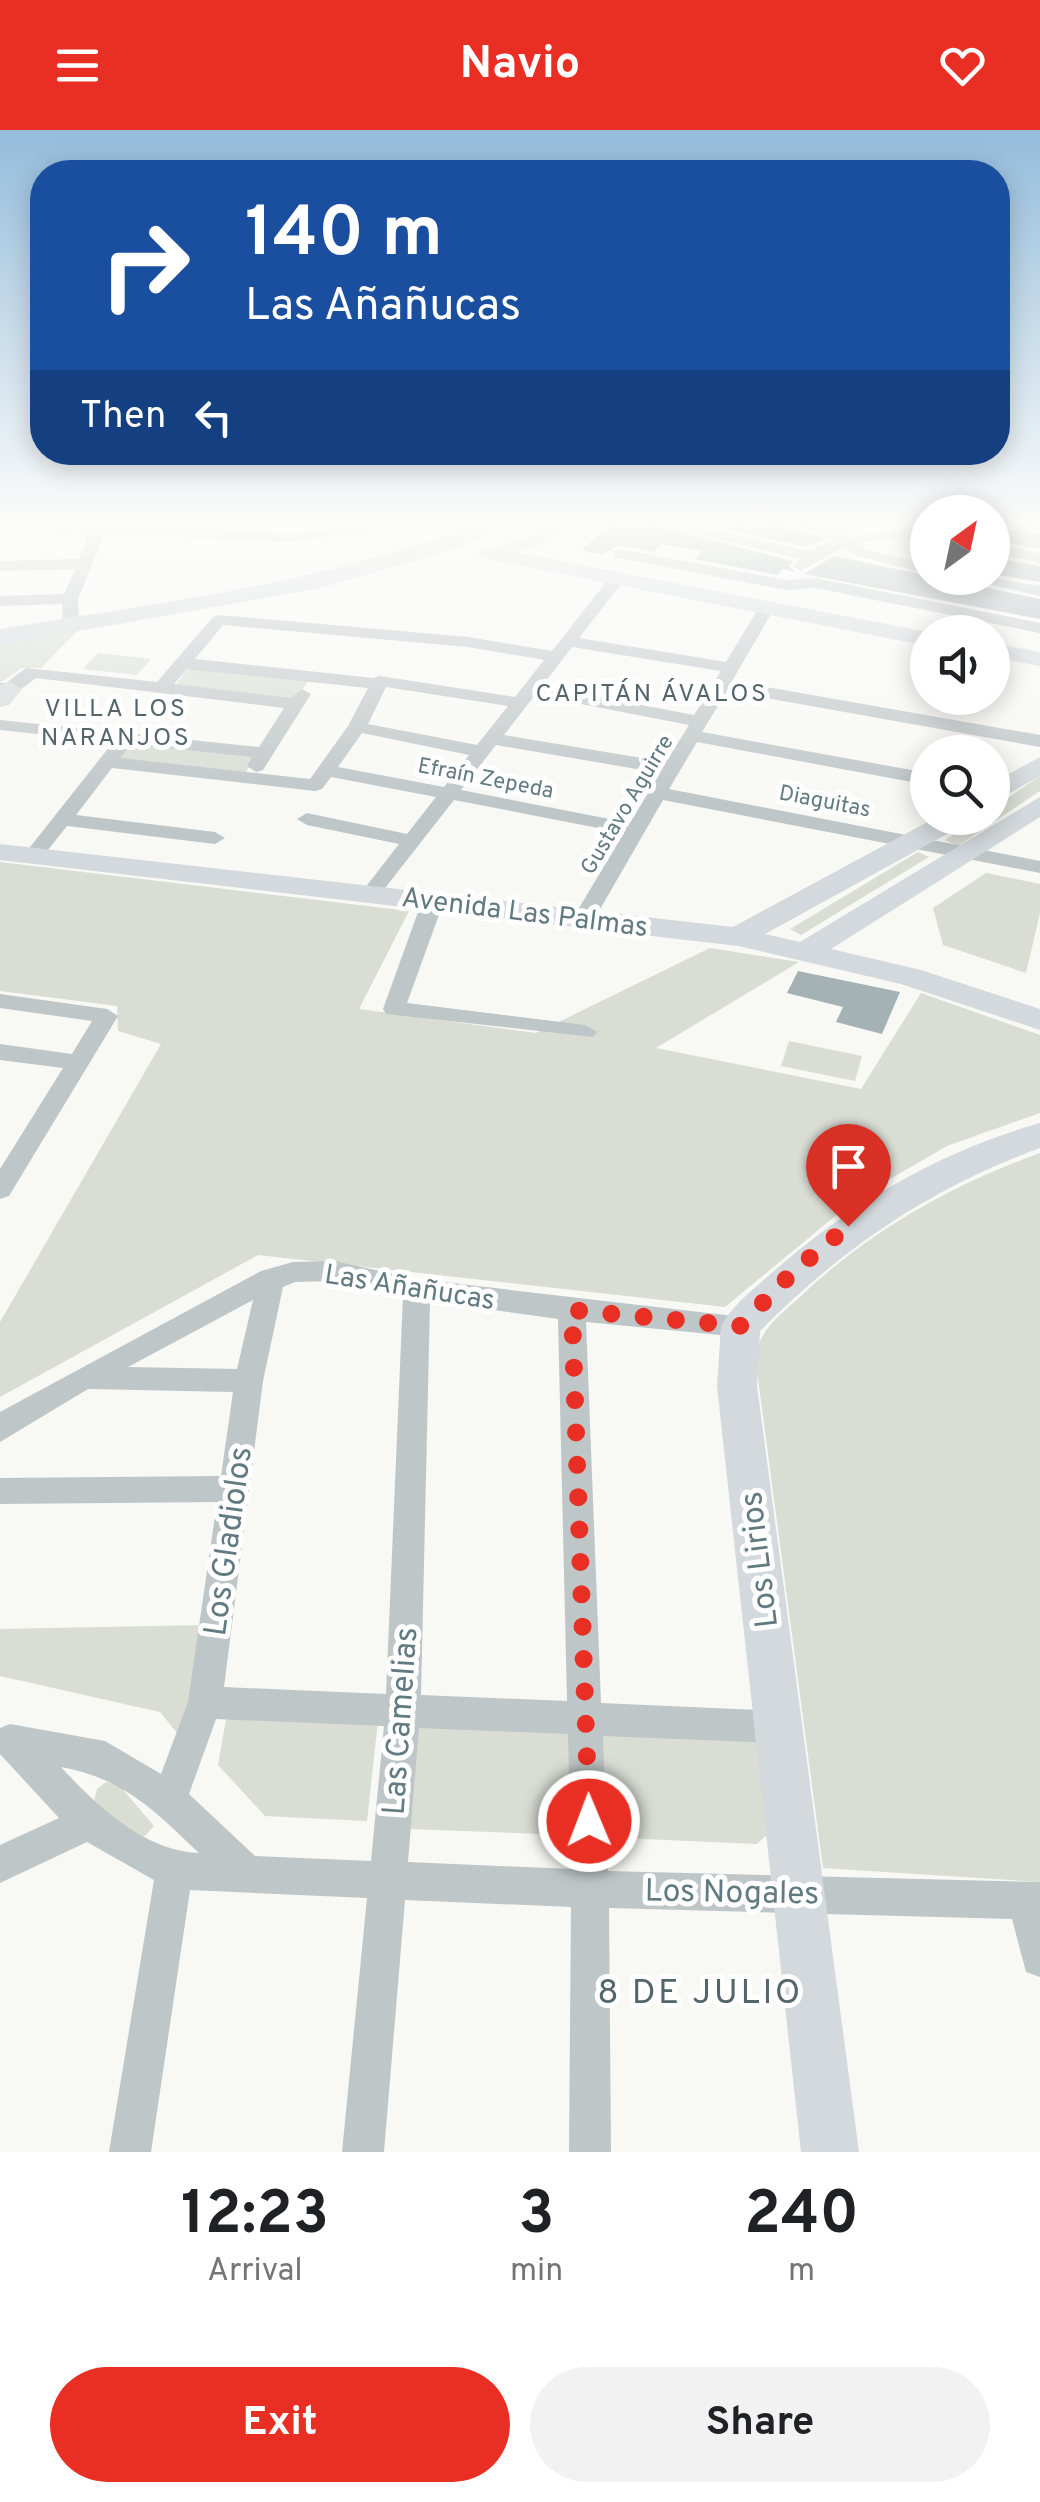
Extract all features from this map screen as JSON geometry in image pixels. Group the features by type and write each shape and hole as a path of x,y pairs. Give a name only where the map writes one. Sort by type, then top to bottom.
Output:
{"main road":[{"path":"0,637 56,616"}],"street":[{"path":"371,893 587,616"},
{"name":"Gustavo Aguirre","path":"584,918 762,616"},
{"path":"807,616 910,635"},
{"path":"163,686 219,620 468,642 556,657"},
{"path":"1010,622 1040,628"},
{"path":"568,641 1040,742"},
{"path":"1010,653 1040,659"},
{"path":"182,663 525,696 910,775"},
{"path":"3,692 32,672 296,704"},
{"path":"247,778 314,678"},
{"path":"320,778 357,726 378,682"},
{"path":"0,725 266,753"},
{"path":"357,726 673,769"},
{"path":"32,856 125,738"},
{"name":"Efraín Zepeda","path":"108,762 247,778 320,778 637,830"},
{"path":"1010,783 1040,765"},
{"name":"Diaguitas","path":"658,793 1040,867"},
{"path":"807,951 1040,805"},
{"path":"62,818 215,838"},
{"path":"307,819 412,841"},
{"path":"738,936 925,835"},
{"name":"Avenida Las Palmas","path":"0,852 738,936 910,976 1040,1020"},
{"path":"433,901 394,1009 585,1032"},
{"path":"0,1001 107,1016 81,1063 10,1158 0,1190"},
{"path":"0,1052 81,1063"},
{"path":"740,1326 794,1271 848,1226 966,1162 1040,1136"},
{"name":"Las Añañucas","path":"0,1430 17,1414 272,1278 324,1271 418,1289 572,1310 740,1326"},
{"name":"Los Gladiolos","path":"169,1800 206,1702 249,1381 272,1278"},
{"name":"Las Camelias","path":"363,2152 403,1710 418,1289"},
{"path":"572,1310 590,1889 590,2152"},
{"name":"Los Lirios","path":"740,1326 737,1386 830,2152"},
{"path":"84,1378 249,1381"},
{"path":"0,1491 234,1489"},
{"path":"206,1702 779,1727"},
{"name":"Los Nogales","path":"7,1740 105,1758 169,1800 244,1871"},
{"name":"Los Nogales","path":"7,1740 88,1823 174,1871 244,1871 590,1889 1034,1900"},
{"path":"0,1864 88,1823"},
{"path":"130,2152 174,1871"},
{"path":"1034,1900 1040,1958"}],"shaded area":[{"path":"79,629 41,668 22,668 0,683 0,643"},
{"path":"98,653 151,659 137,675 83,669"},
{"path":"189,667 308,681 295,701 174,687"},
{"path":"131,742 258,754 244,775 117,761"},
{"path":"1040,776 1040,791 1010,811 1010,796"},
{"path":"952,835 974,835 958,846 945,840"},
{"path":"918,852 929,857 801,935 790,929"},
{"path":"0,862 409,911 359,1009 536,1033 710,948 799,962 656,1048 861,1089 921,993 1040,1035 1040,1113 947,1146 857,1198 725,1307 258,1255 0,1397 0,1322 161,1044 118,1031 117,1006 0,991"},
{"path":"986,873 1040,884 1040,913 1026,973 943,945 933,908"},
{"path":"789,1041 862,1056 855,1081 781,1066"},
{"path":"1040,1153 1040,1882 823,1868 755,1356 758,1346 786,1309 883,1231 944,1195"},
{"path":"205,1625 186,1744 160,1712 0,1676 0,1629"},
{"path":"227,1714 378,1721 367,1821 265,1816 218,1765"},
{"path":"418,1722 573,1727 572,1835 409,1829"},
{"path":"596,1725 762,1732 770,1832 757,1844 596,1837"},
{"path":"106,1782 120,1786 154,1826 145,1836 133,1838 94,1802 97,1789"}],"building":[{"path":"798,971 900,992 882,1034 836,1022 843,1007 787,993"}],"district":[{"name":"CAPITÁN ÁVALOS","path":"652,692"},
{"name":"VILLA LOS NARANJOS","path":"116,722"},
{"name":"8 DE JULIO","path":"700,1991"}],"route":[{"path":"589,1821 572,1310 740,1326 794,1271 848,1226"}]}
